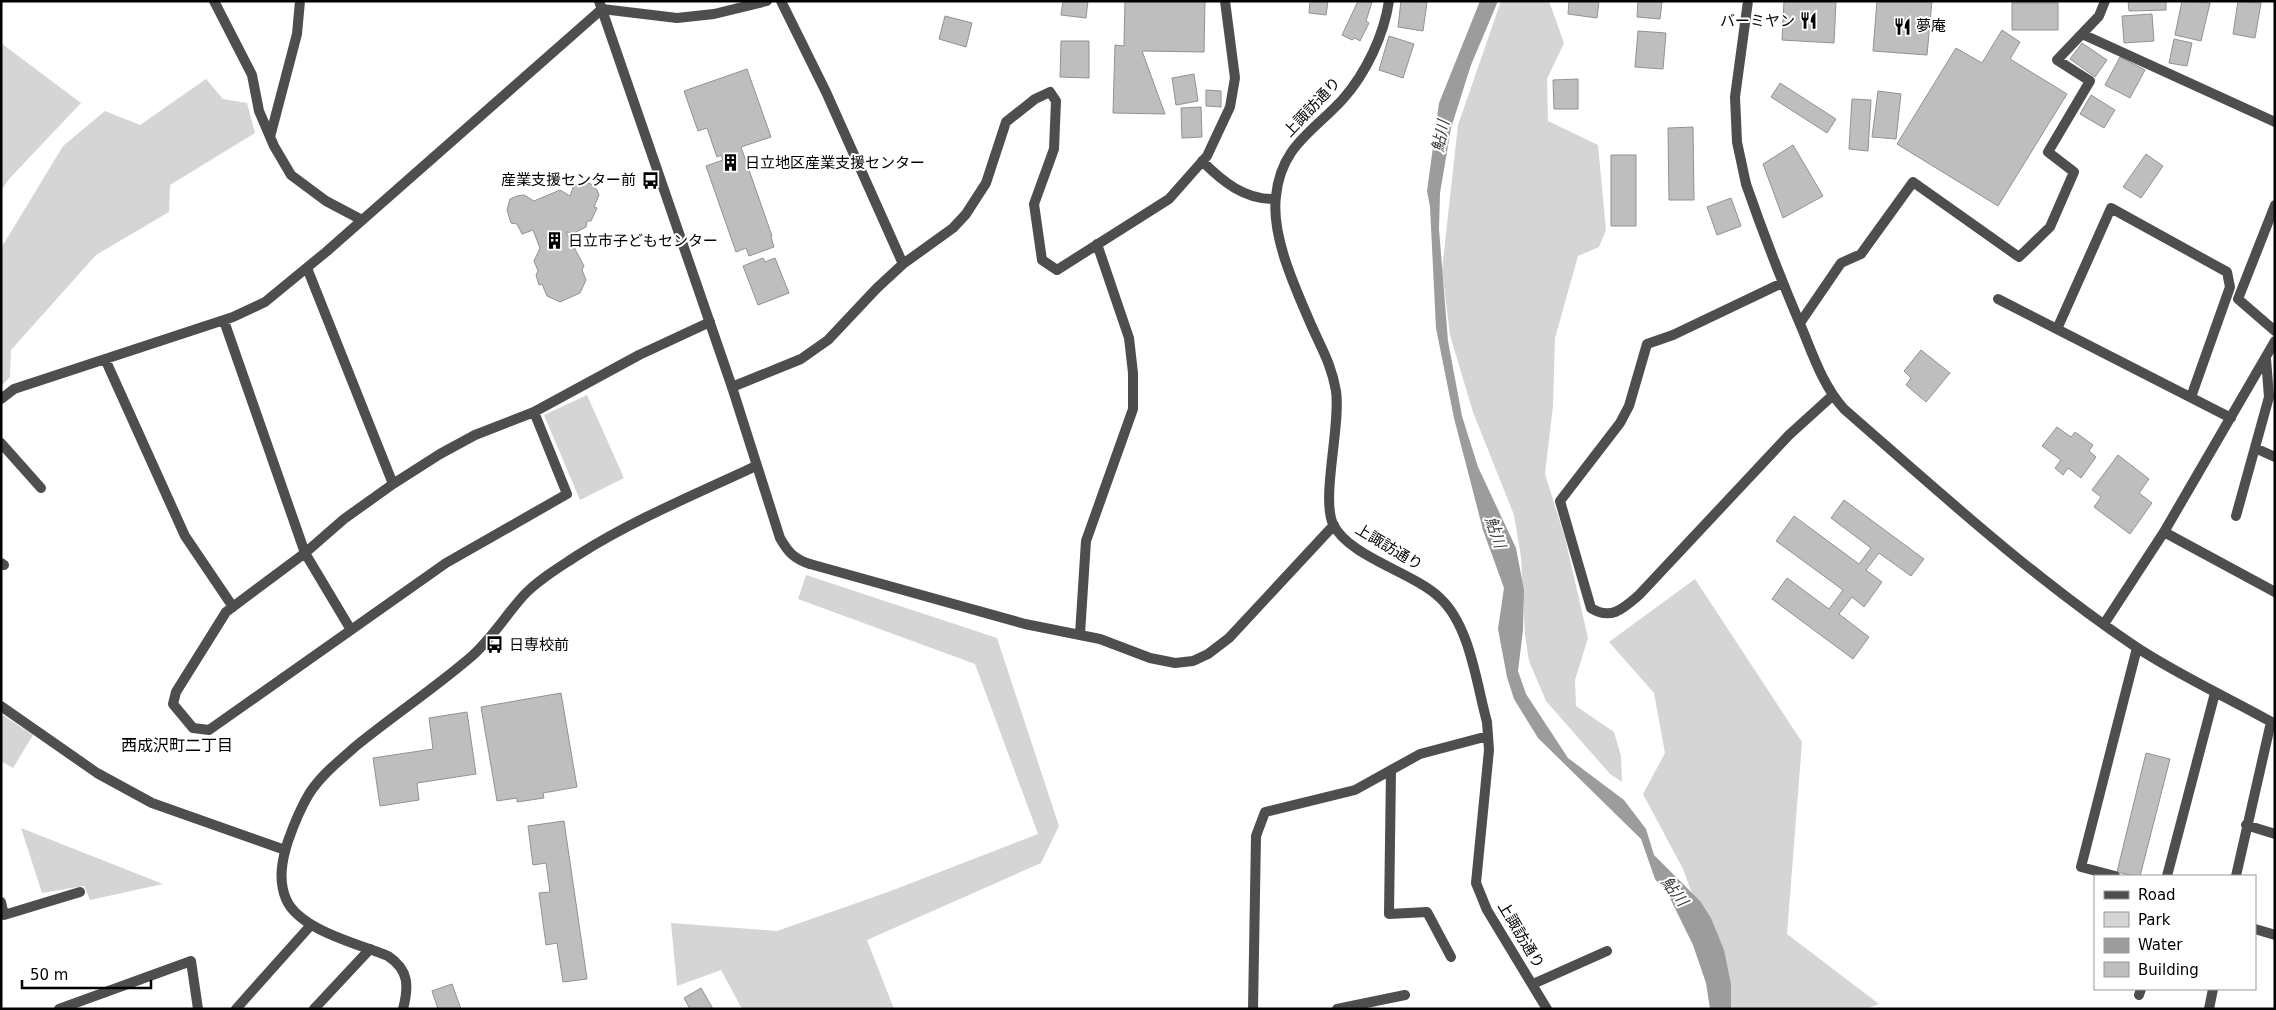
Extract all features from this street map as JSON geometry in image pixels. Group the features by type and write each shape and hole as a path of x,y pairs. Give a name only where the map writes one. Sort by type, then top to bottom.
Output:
{"street":[{"path":"214,1 252,75 259,111 270,137 291,176 326,201 362,220"},
{"path":"270,137 297,34 300,1"},
{"path":"601,5 677,18 714,14 767,1"},
{"path":"781,1 826,92 903,264"},
{"path":"732,387 801,359 828,340 877,288 903,264 953,228 966,214 986,182 1006,122 1035,100 1050,92 1056,101 1054,149 1034,204 1042,260 1057,270 1169,199 1206,156 1230,107 1235,78 1225,1"},
{"name":"上諏訪通り","path":"1389,1 1380,36 1362,74 1344,98 1300,139 1293,149 1278,182 1275,199 1276,219 1279,238 1310,321 1330,363 1336,392 1330,514 1340,534 1354,546 1423,585 1440,598 1460,625 1487,722 1488,736 1488,768 1476,883 1487,910 1547,1009"},
{"path":"1748,1 1735,97 1738,142 1746,184 1782,283 1832,396 1959,508 2082,608 2138,648 2273,723 2246,825 2236,875"},
{"path":"1800,323 1841,263 1861,254 1913,182 2019,257 2050,227 2074,172 2048,152 2090,82 2057,60 2099,16 2104,1"},
{"path":"1,399 14,389 224,320 265,302 362,220 601,5"},
{"path":"601,5 732,387 780,538 786,550 796,559 1025,624 1100,639 1150,658 1175,663 1193,661 1208,654 1229,638 1334,525"},
{"path":"2082,34 2275,122"},
{"path":"1202,161 1221,180 1243,193 1261,199 1275,199"},
{"path":"2238,299 2275,205"},
{"path":"2057,329 2111,208 2228,272 2230,280 2229,290 2191,397"},
{"path":"1080,634 1086,540 1133,409 1133,373 1129,338 1097,244"},
{"path":"307,268 393,484"},
{"path":"1782,283 1674,335 1647,344 1629,406 1620,423 1560,501 1591,608 1599,613 1610,614 1620,611 1640,595 1789,435 1832,396"},
{"path":"2229,290 2275,331"},
{"path":"1998,299 2231,418"},
{"path":"224,320 305,553 351,630"},
{"path":"534,412 567,494 446,563 209,730 194,728 173,704 176,692 226,612 305,553 344,519 393,484 440,454 476,435 534,412 639,355 710,322"},
{"path":"2104,624 2164,532 2275,341"},
{"path":"2236,516 2269,397 2266,358"},
{"path":"105,359 184,536 233,608"},
{"path":"1,443 41,488"},
{"path":"2255,448 2275,457"},
{"path":"403,1009 407,994 406,977 399,964 388,956 311,925 298,915 287,901 282,885 281,870 285,850 296,819 310,793 330,769 384,723 474,654 525,594 542,580 580,554 644,519 756,466"},
{"path":"2164,532 2275,592"},
{"path":"2111,875 2080,867 2138,648"},
{"path":"2167,875 2216,693"},
{"path":"1,706 97,773 152,803 285,850"},
{"path":"1253,1009 1256,836 1265,812 1356,790 1420,754 1488,736"},
{"path":"1391,770 1390,914 1426,912 1452,957"},
{"path":"2246,825 2275,834"},
{"path":"1,902 4,915 80,892"},
{"path":"236,1009 311,925"},
{"path":"2256,929 2275,935"},
{"path":"314,1009 370,949"},
{"path":"1533,984 1607,951"},
{"path":"59,1009 191,961 198,1009"},
{"path":"2212,1008 2213,990"},
{"path":"1337,1009 1405,995"}],"green space":[{"path":"1501,1 1549,1 1564,43 1547,79 1548,121 1598,145 1606,230 1599,247 1578,256 1555,338 1553,406 1545,474 1565,538 1588,638 1575,680 1576,706 1614,732 1621,756 1622,782 1610,774 1546,701 1529,661 1525,635 1521,557 1514,515 1473,412 1450,335 1442,270 1458,125"},
{"path":"1,43 81,103 9,179 1,191"},
{"path":"206,79 223,99 247,103 255,133 170,185 169,212 96,255 11,350 10,377 1,386 1,245 3,245 63,146 105,111 140,125"},
{"path":"587,395 624,478 580,500 544,415"},
{"path":"806,575 997,638 1059,826 1041,863 867,940 894,1009 742,1009 721,970 677,986 671,923 777,931 888,892 1038,834 975,664 798,599"},
{"path":"1695,579 1802,742 1787,934 1879,1004 1865,1009 1728,1009 1726,986 1683,869 1643,794 1665,753 1654,693 1609,642"},
{"path":"1,714 33,735 13,768 1,761"},
{"path":"21,828 163,884 90,900 84,886 42,893"}],"water":[{"name":"鮎川","path":"1480,1 1498,1 1471,65 1451,128 1440,193 1439,229 1448,341 1462,416 1478,467 1516,548 1524,590 1523,630 1518,671 1526,694 1568,758 1624,800 1646,829 1654,855 1700,901 1711,918 1724,950 1731,984 1731,1009 1710,1009 1706,983 1693,945 1668,894 1655,879 1641,839 1538,738 1514,699 1507,677 1498,629 1504,588 1483,530 1454,418 1436,328 1430,207 1427,191 1439,103"}],"building":[{"path":"1063,1 1088,1 1086,18 1061,15"},
{"path":"1125,1 1205,1 1204,52 1142,51 1165,114 1113,113 1115,45 1124,46"},
{"path":"1310,1 1328,1 1326,15 1309,13"},
{"path":"1358,1 1372,2 1366,21 1369,23 1360,41 1355,38 1352,40 1342,35"},
{"path":"1401,1 1427,2 1423,31 1398,27"},
{"path":"1569,1 1599,1 1597,18 1568,14"},
{"path":"1638,1 1662,2 1660,19 1637,17"},
{"name":"バーミヤン","path":"1784,1 1836,1 1834,43 1782,40"},
{"name":"夢庵","path":"1877,1 1932,1 1927,55 1873,51"},
{"path":"2128,1 2166,1 2166,10 2129,11"},
{"path":"2182,1 2210,3 2201,41 2175,35"},
{"path":"2238,1 2261,3 2255,38 2233,34"},
{"path":"2012,3 2058,3 2058,30 2012,30"},
{"path":"2152,14 2154,41 2124,43 2122,16"},
{"path":"945,16 972,23 966,47 939,39"},
{"path":"2002,30 2020,42 2010,59 2067,94 1998,206 1897,144 1956,48 1982,63"},
{"path":"1638,31 1666,33 1663,69 1635,67"},
{"path":"1389,36 1414,44 1403,78 1379,70"},
{"path":"2174,39 2192,43 2187,66 2169,63"},
{"path":"1061,41 1089,41 1089,78 1060,77"},
{"path":"2082,43 2107,60 2095,77 2070,59"},
{"path":"2120,57 2145,70 2130,98 2105,85"},
{"name":"日立地区産業支援センター","path":"747,69 771,137 741,147 772,236 774,247 749,256 746,248 736,252 706,166 723,160 721,155 717,157 707,128 698,131 684,91"},
{"path":"1194,74 1198,101 1176,105 1172,78"},
{"path":"1578,79 1578,109 1554,109 1553,80"},
{"path":"1780,83 1836,119 1827,133 1771,97"},
{"path":"1206,90 1221,91 1221,107 1206,106"},
{"path":"1878,91 1901,94 1896,139 1872,137"},
{"path":"2091,95 2115,110 2104,128 2080,114"},
{"path":"1852,99 1871,100 1868,151 1849,149"},
{"path":"1201,107 1202,137 1182,138 1181,108"},
{"path":"1693,127 1694,200 1669,200 1668,128"},
{"path":"1793,145 1823,196 1783,218 1763,164"},
{"path":"2146,154 2163,166 2141,198 2123,187"},
{"path":"1611,155 1636,155 1636,226 1611,226"},
{"name":"日立市子どもセンター","path":"584,182 591,184 597,190 599,195 594,207 597,208 591,221 587,221 586,227 574,233 566,232 584,266 582,270 586,280 580,293 560,302 547,296 542,284 539,285 536,275 538,271 534,261 540,248 533,230 522,234 517,224 511,223 507,210 510,199 517,196 524,195 534,201 560,190 570,196 574,185"},
{"path":"1731,198 1741,226 1717,235 1707,207"},
{"path":"763,258 765,262 775,258 789,293 758,305 743,266"},
{"path":"1921,350 1950,373 1926,402 1906,385 1911,378 1904,371"},
{"path":"2057,427 2071,437 2075,432 2093,445 2089,451 2096,457 2081,478 2068,468 2063,475 2055,468 2061,460 2042,446"},
{"path":"2118,455 2149,479 2139,493 2152,503 2130,534 2094,507 2101,497 2092,490"},
{"path":"1844,500 1924,559 1911,576 1879,553 1866,570 1882,582 1864,607 1852,597 1839,614 1869,637 1853,659 1772,599 1787,578 1829,609 1843,590 1776,541 1794,516 1859,564 1871,548 1831,518"},
{"path":"561,693 577,787 543,793 544,798 517,802 517,798 497,801 481,707"},
{"path":"467,712 476,774 417,783 419,800 380,806 373,758 433,749 429,718"},
{"path":"2146,753 2170,759 2140,875 2117,872"},
{"path":"564,821 587,979 563,982 557,943 546,945 539,893 550,892 546,863 533,865 528,826"},
{"path":"452,984 461,1009 438,1009 432,991"},
{"path":"701,988 713,1009 690,1009 684,998"}],"place":[{"name":"バーミヤン","path":"1809,21"},
{"name":"夢庵","path":"1902,26"},
{"name":"日立地区産業支援センター","path":"731,163"},
{"name":"産業支援センター前","path":"650,180"},
{"name":"日立市子どもセンター","path":"554,241"},
{"name":"日専校前","path":"495,645"}],"district":[{"name":"西成沢町二丁目","path":"177,745"}]}
